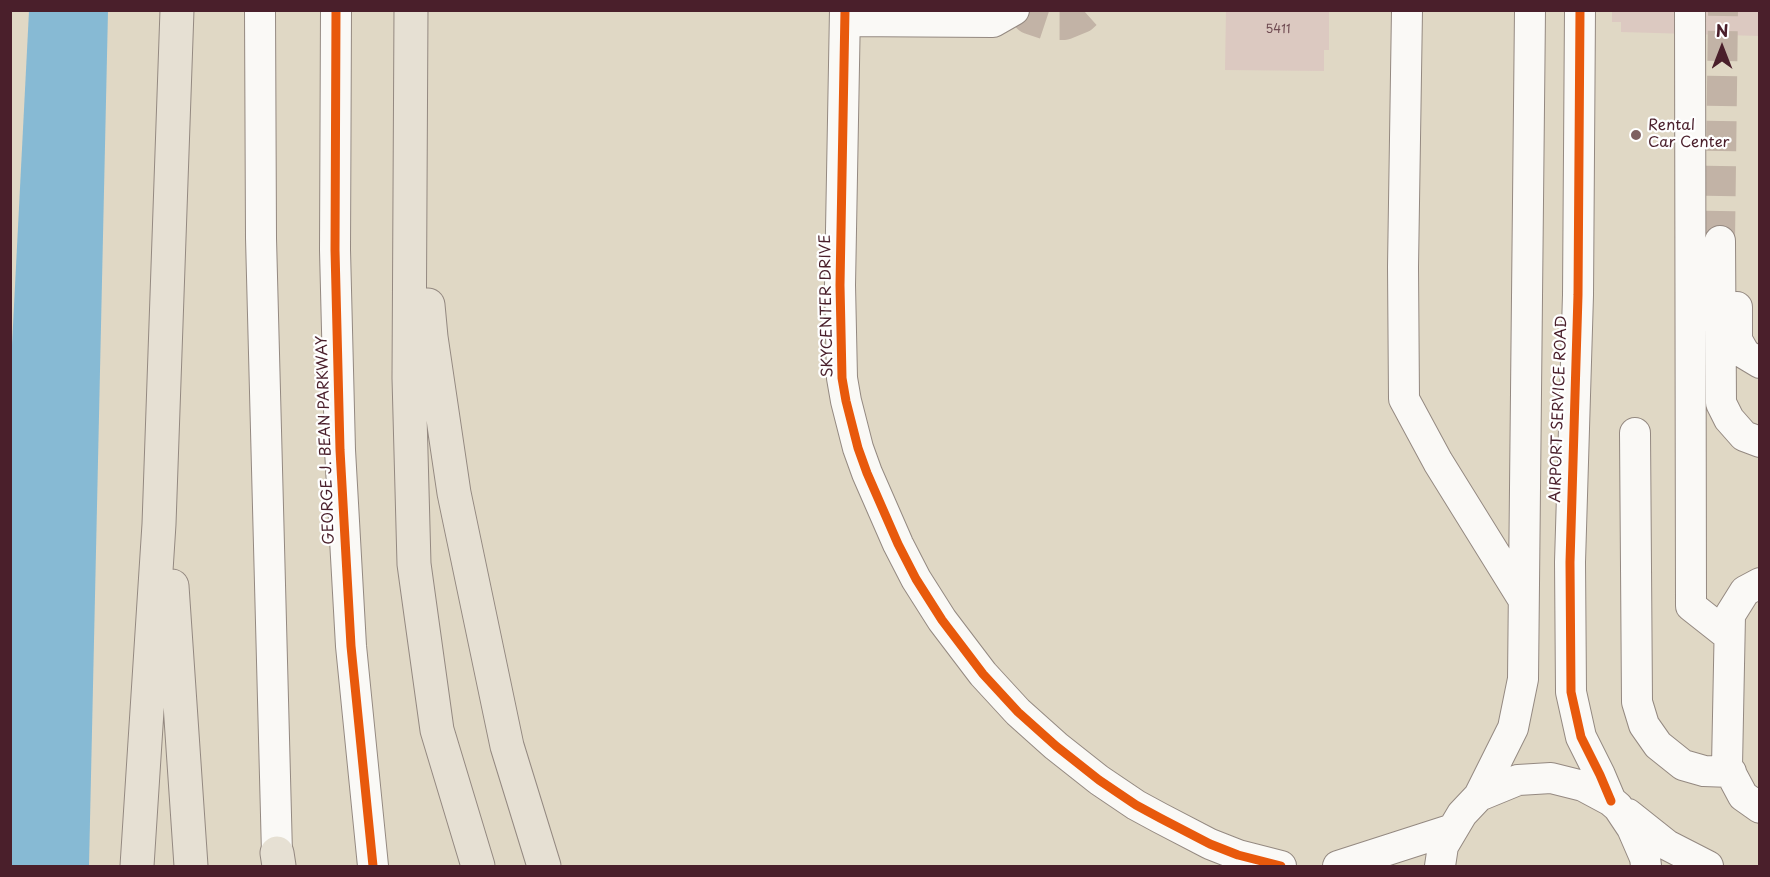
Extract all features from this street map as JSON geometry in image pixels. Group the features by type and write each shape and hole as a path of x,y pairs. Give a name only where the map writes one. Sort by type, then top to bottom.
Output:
{"highway":[{"path":"137,867 159,524 177,10"},
{"path":"411,10 409,378 414,564 437,730 478,867"},
{"path":"411,95 431,337 454,493 507,746 544,867"},
{"path":"162,423 191,867"}],"street":[{"path":"260,10 261,238 278,862"},
{"path":"332,10 335,70"},
{"name":"GEORGE J. BEAN PARKWAY","path":"336,10 335,250 340,450 351,646 373,867"},
{"path":"845,16 993,22 1014,10"},
{"path":"1407,10 1403,267 1404,399 1438,462 1523,599"},
{"path":"1440,867 1443,846 1462,814 1479,796 1514,728 1523,679 1530,10"},
{"name":"AIRPORT SERVICE ROAD","path":"1580,10 1578,295 1570,562 1571,692 1581,737 1615,804 1667,845 1708,867"},
{"path":"1690,10 1691,606 1729,636"},
{"name":"SKYCENTER DRIVE","path":"845,16 840,285 842,378 858,448 874,492 898,544 916,579 942,620 976,665 1018,712 1056,746 1099,780 1160,818 1210,844 1238,855 1281,867"},
{"path":"1760,363 1744,354 1737,340 1737,293 1720,241 1721,403 1729,419 1744,436 1760,442"},
{"path":"1635,433 1637,702 1644,725 1658,745 1683,765 1704,771 1731,772"},
{"path":"1760,583 1744,591 1730,615 1727,766 1743,796 1760,808"},
{"path":"1479,796 1518,780 1551,778 1583,786 1615,804 1632,828 1645,858 1646,867"},
{"path":"1338,867 1453,829"}],"water":[{"path":"29,11 108,11 89,866 11,866 10,384"}],"building":[{"path":"1226,10 1329,10 1329,50 1324,50 1324,71 1225,70"},
{"path":"1612,10 1760,10 1760,36 1621,32 1621,22 1612,22"}],"tunnel":[{"path":"1019,10 1029,19 1047,25 1065,25 1082,18 1091,10"},
{"path":"1720,241 1723,10"}],"cycle path":[{"path":"336,10 335,250 340,450 351,646 373,866"},
{"path":"845,10 840,285 842,378 858,448 898,544 916,579 942,620 983,674 1018,712 1056,746 1099,780 1160,818 1210,844 1238,855 1281,866"},
{"path":"1580,10 1578,295 1570,562 1571,692 1581,737 1611,801"}],"place":[{"name":"Rental Car Center","path":"1636,135"}]}
